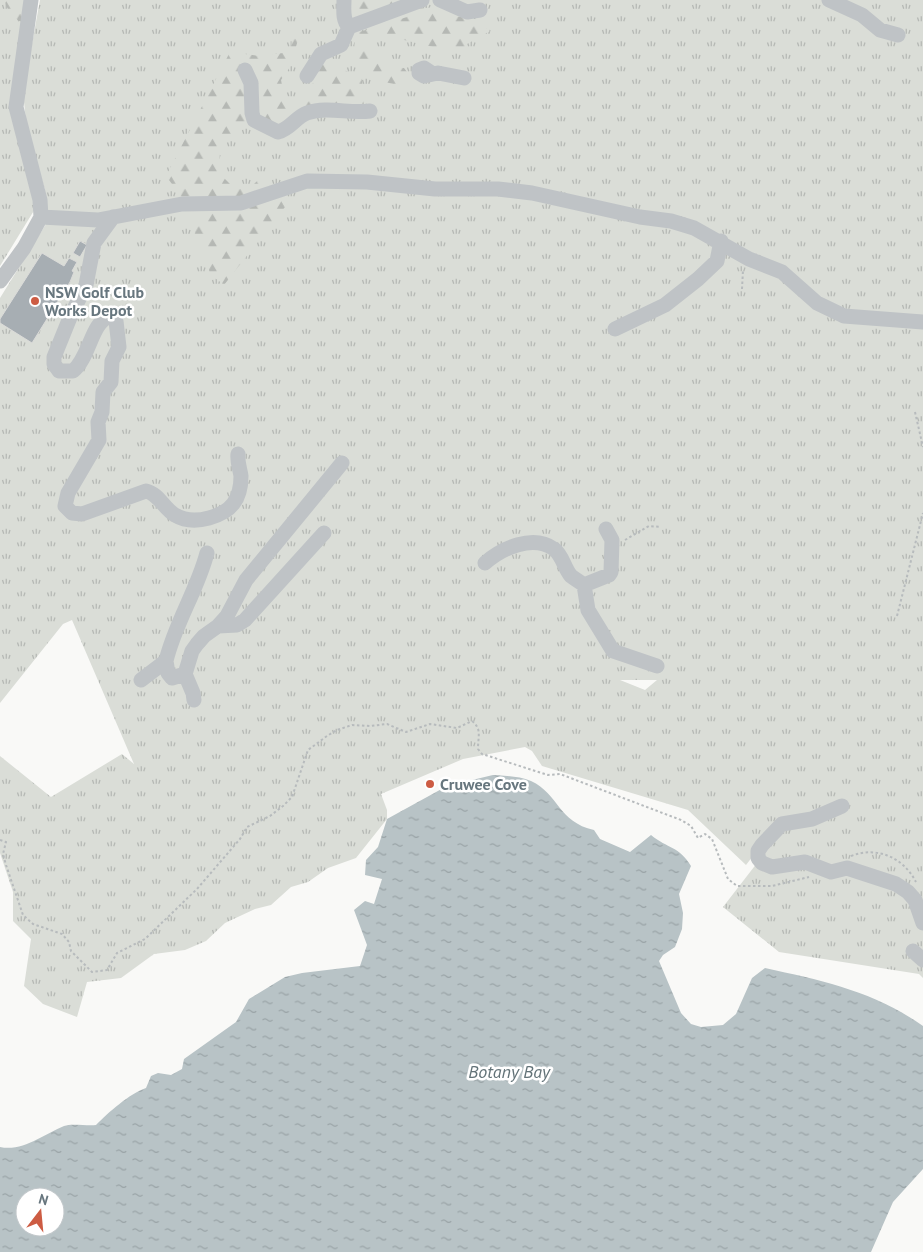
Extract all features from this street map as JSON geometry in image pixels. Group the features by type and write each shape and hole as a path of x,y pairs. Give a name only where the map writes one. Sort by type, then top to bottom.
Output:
{"lane":[{"path":"0,281 24,248 41,217 40,200 16,107 31,0"},
{"path":"344,0 345,24 349,27"},
{"path":"307,76 321,54 341,46 349,27 422,0"},
{"path":"440,0 468,12 480,10"},
{"path":"830,0 862,15 880,30 898,35"},
{"path":"245,70 251,83 254,120 278,132 309,112 334,109 355,113 370,111"},
{"path":"433,74 448,74 464,78"},
{"path":"41,217 98,220 182,204 241,203 307,180 367,182 435,188 498,189 532,193 640,217 671,221 694,228 721,241 743,255 782,272 817,303 844,316 923,322"},
{"path":"113,217 94,243 86,285 71,315 54,357 54,364 59,371 73,371 86,354 100,321 110,316 116,322 118,347 112,361 111,382 103,392 102,412 98,422 99,440 68,493 65,506 72,513 82,514 146,491 156,496 171,513 182,518 199,520 221,514 232,507 239,492 241,475 238,454"},
{"path":"615,329 665,305 698,279 717,261 721,241"},
{"path":"194,700 185,674 192,651 204,636 218,626 227,616 246,580 342,463"},
{"path":"584,585 609,575 612,569 610,556 612,540 606,529"},
{"path":"218,626 237,625 245,620 324,533"},
{"path":"485,563 500,551 510,547 537,543 554,549 571,575 584,585 588,610 613,651 630,658 650,662 657,666"},
{"path":"185,674 172,678 168,673 166,661 177,626 198,581 207,553"},
{"path":"141,680 166,661"},
{"path":"842,806 812,820 782,824 762,845 758,851 758,858 762,863 772,867 805,862 831,872 847,868 896,884 908,892 915,900 923,923"}],"path":[{"path":"742,289 743,255"},
{"path":"915,412 923,447"},
{"path":"897,616 923,513"},
{"path":"610,556 628,537 649,526 661,527"},
{"path":"0,840 6,842 4,854 6,865 18,895 18,906 23,915 33,924 62,934 79,960 92,972 101,972 107,970 117,953 145,938 197,889 220,864 247,827 270,816 288,802 301,775 308,750 327,736 352,725 370,726 387,724 406,732 430,724 456,728 472,721 478,725 480,732 478,749 482,754 548,775 560,774 681,820 691,826 698,838 705,834 712,839 728,878 737,886"}],"green space":[{"path":"0,0 24,0 17,68 38,204 0,266"},
{"path":"4,0 24,0 22,23 10,14"},
{"path":"40,0 923,0 923,978 919,974 779,952 723,907 764,854 776,826 746,865 688,810 542,766 532,751 525,747 463,759 381,794 387,810 387,819 356,858 328,868 308,882 291,887 271,905 255,909 225,923 206,941 185,950 154,954 121,978 87,982 77,1017 43,1004 24,986 31,939 13,921 13,892 0,853 0,756 51,797 122,754 134,764 72,620 63,624 0,703 0,298 46,224 45,190 27,130 23,93","holes":["620,680 657,680 645,690"]},
{"path":"357,0 411,0 353,26"},
{"path":"436,7 454,16 475,19 490,31 467,44 462,54 371,32 366,46 391,67 404,68 410,76 412,88 380,81 353,55 356,33 407,17 415,9"},
{"path":"300,33 290,67 281,80 284,95 295,99 307,95 324,61 362,78 364,108 333,105 283,130 247,121 220,149 219,173 235,189 249,189 266,172 285,207 224,285 210,274 205,254 194,244 196,216 166,176 230,52 259,56 291,52 292,35"}],"water":[{"name":"Botany Bay","path":"493,775 526,779 548,793 573,821 594,830 600,839 630,852 651,835 678,851 687,859 691,866 679,894 683,913 682,929 675,947 663,955 659,961 681,1013 691,1024 701,1027 723,1025 736,1014 752,978 765,968 828,983 867,996 886,1004 923,1026 923,1169 893,1202 871,1252 0,1252 0,1147 9,1148 25,1145 67,1125 96,1125 126,1099 146,1088 151,1076 158,1073 171,1075 182,1069 184,1059 236,1022 249,999 285,977 360,966 367,945 354,910 365,901 374,904 382,879 365,875 366,860 378,847 387,819 447,786"}],"building":[{"path":"80,241 87,245 80,257 73,253"},
{"name":"NSW Golf Club Works Depot","path":"42,253 64,266 69,258 77,262 72,271 74,272 70,282 32,343 0,323 0,319"}],"place":[{"name":"NSW Golf Club Works Depot","path":"35,301"},
{"name":"Cruwee Cove","path":"430,784"}]}
